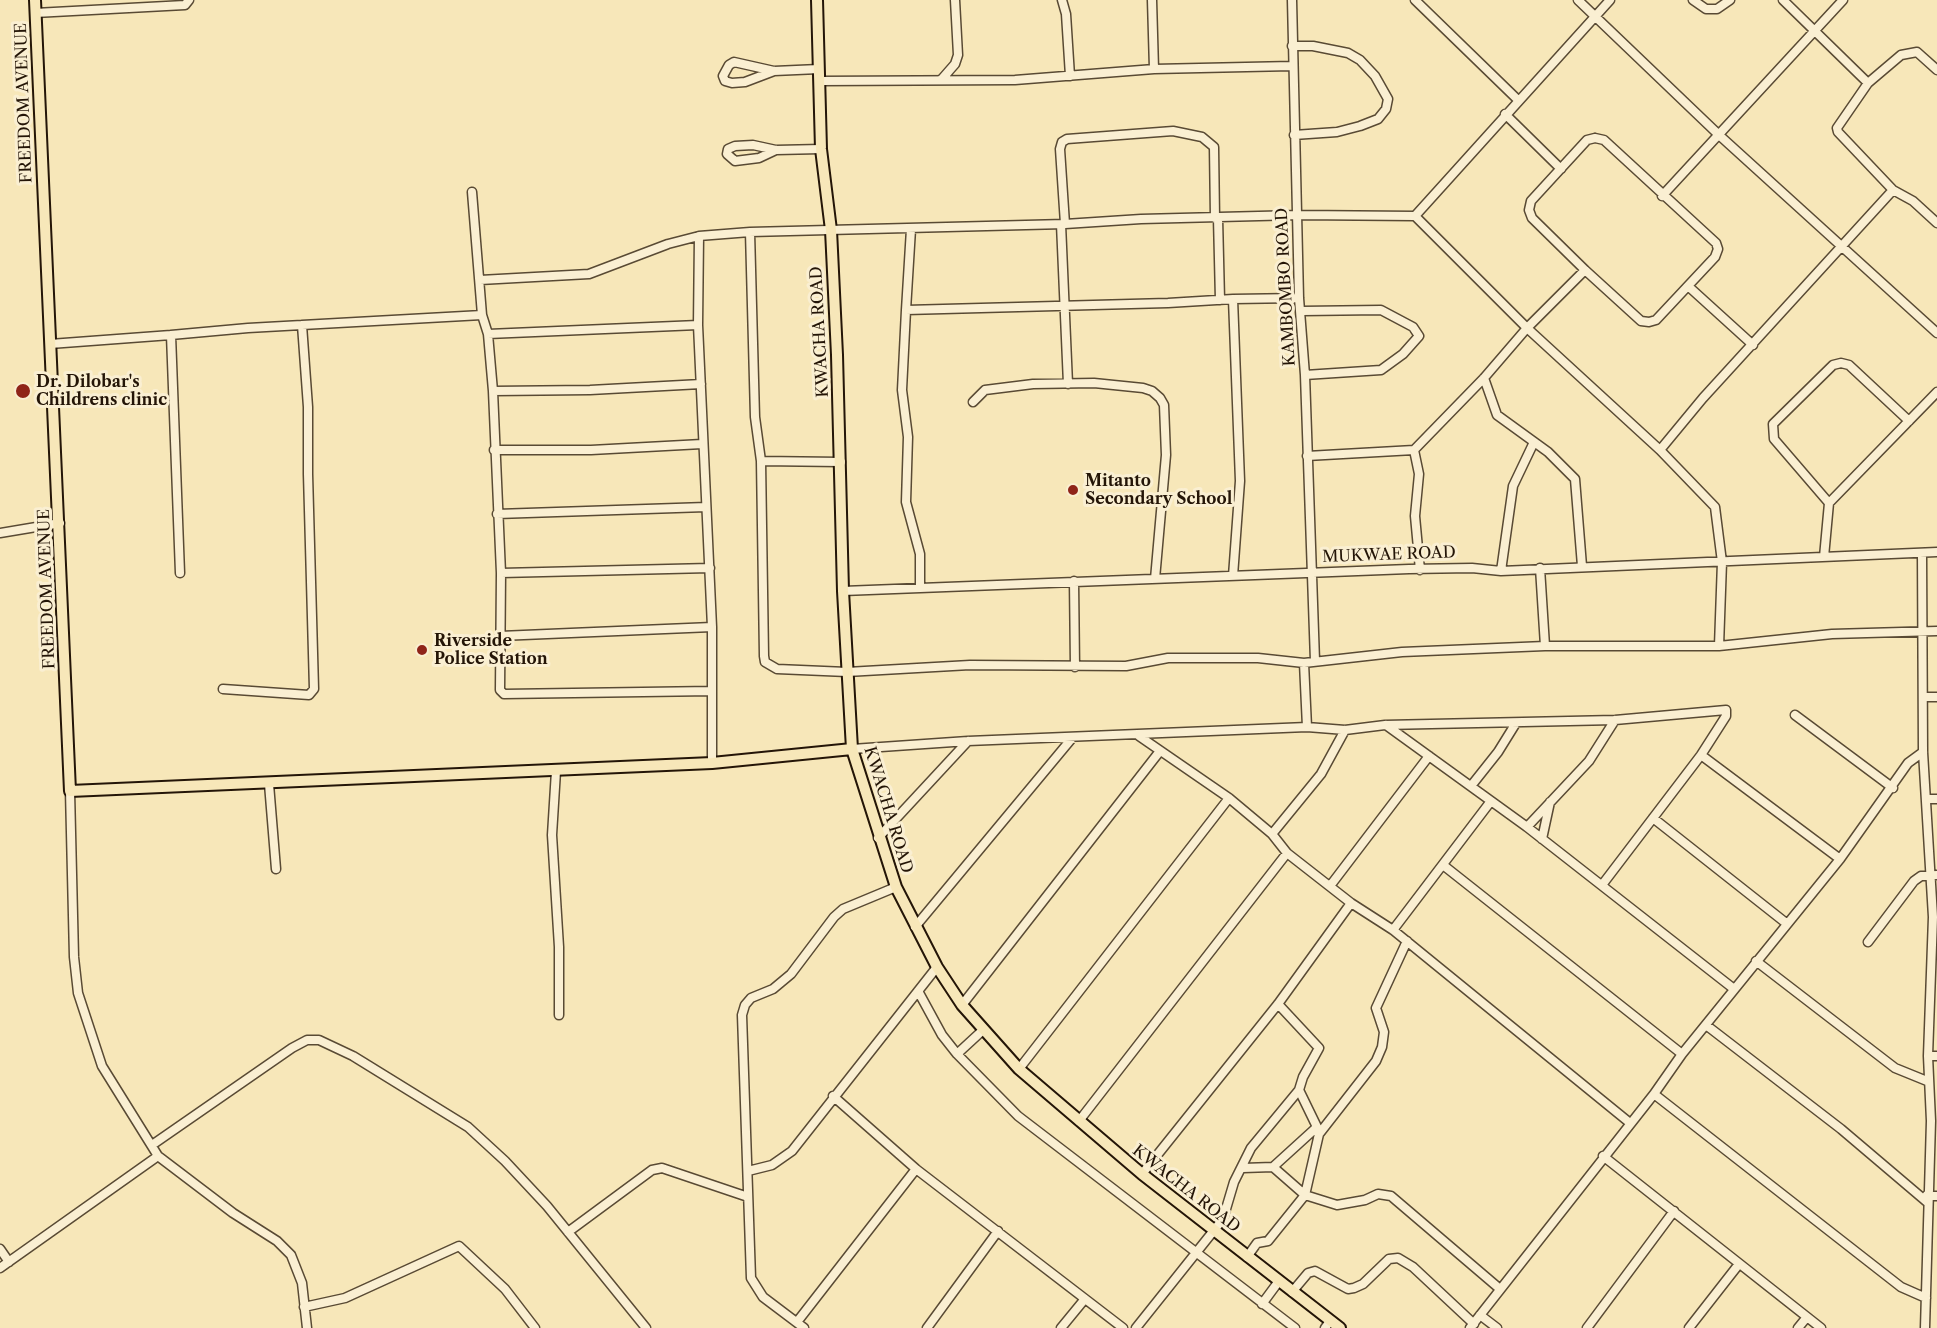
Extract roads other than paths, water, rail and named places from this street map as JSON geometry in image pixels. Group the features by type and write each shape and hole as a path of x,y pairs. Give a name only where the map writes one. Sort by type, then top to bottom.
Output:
{"main road":[{"name":"FREEDOM AVENUE","path":"35,0 60,523 70,791"},
{"name":"KWACHA ROAD","path":"817,0 821,149 831,231 841,462 843,591 852,749 878,838 896,888 937,967 962,1005 1019,1069 1142,1174 1279,1281 1328,1324 1340,1328"},
{"path":"70,791 712,764 852,749"}],"street":[{"path":"35,13 185,5 189,0"},
{"path":"941,80 955,64 958,55 955,0"},
{"path":"1062,0 1066,14 1070,76"},
{"path":"1152,0 1154,69"},
{"name":"KAMBOMBO ROAD","path":"1292,0 1299,298 1302,311 1305,375 1315,661"},
{"path":"1415,0 1518,100"},
{"path":"1578,0 1719,135 1937,333"},
{"path":"1693,0 1706,9 1717,9 1730,0"},
{"path":"1783,0 1868,83"},
{"path":"1662,196 1843,0"},
{"path":"1415,216 1606,2"},
{"path":"1292,46 1313,46 1348,53 1360,60 1375,76 1388,99 1386,109 1378,119 1360,126 1336,132 1294,135"},
{"path":"1937,70 1917,52 1900,55 1868,83 1839,124 1838,132 1893,190 1913,201 1937,223"},
{"path":"774,71 745,82 732,83 725,81 723,76 729,65 734,62 774,71 819,69"},
{"path":"820,81 1014,80 1154,69 1292,66"},
{"path":"1505,114 1561,168"},
{"path":"1068,384 1060,149 1062,142 1067,139 1173,131 1202,137 1214,147 1220,300"},
{"path":"1595,138 1604,140 1662,196 1716,243 1718,249 1715,257 1656,320 1648,322 1641,321 1585,270 1532,218 1529,210 1531,201 1561,168 1587,140 1595,138"},
{"path":"776,150 759,158 735,161 726,154 728,149 735,146 753,145 776,150 821,149"},
{"path":"1660,450 1703,398 1893,190"},
{"path":"472,192 482,315 488,334 493,391 501,573 500,690 504,694 712,691"},
{"path":"480,280 589,274 668,243 699,236 750,232 911,229 1298,215 1415,216 1527,328 1660,450 1715,507 1722,562 1719,646"},
{"path":"911,229 902,390 908,437 906,502 920,554 920,588"},
{"path":"750,232 754,408 761,461 765,662 777,669 847,672 970,665 1075,668 1126,666 1168,657 1258,658 1304,663 1402,652 1545,646 1719,646 1832,634 1937,631"},
{"path":"699,236 698,325 712,627 712,764"},
{"path":"1307,456 1414,450 1484,378 1527,328 1585,270"},
{"path":"1688,286 1753,345"},
{"path":"906,310 1299,298"},
{"path":"1233,299 1240,481 1233,576"},
{"path":"1302,311 1381,310 1413,327 1419,336 1403,354 1381,370 1305,375"},
{"path":"50,344 302,325 482,315"},
{"path":"223,689 309,695 314,689 308,407 302,325"},
{"path":"488,334 698,325"},
{"path":"171,335 180,573"},
{"path":"1829,503 1774,439 1773,424 1833,365 1841,363 1849,365 1909,421"},
{"path":"1484,378 1497,415 1548,452 1575,479 1582,566"},
{"path":"973,402 985,390 1012,386 1094,383 1152,391 1164,405 1166,455 1155,579"},
{"path":"493,391 590,390 701,384"},
{"path":"1824,557 1829,503 1937,392"},
{"path":"1501,571 1513,486 1534,442"},
{"path":"494,450 591,450 702,444"},
{"path":"1414,450 1419,474 1415,516 1420,570"},
{"path":"761,461 841,462"},
{"path":"497,514 706,507"},
{"path":"0,533 60,523"},
{"name":"MUKWAE ROAD","path":"843,591 1472,568 1501,571 1937,552"},
{"path":"1922,553 1923,752 1935,917 1932,1056 1927,1081 1934,1121 1927,1198 1925,1328"},
{"path":"501,573 710,568"},
{"path":"1540,568 1545,646"},
{"path":"1074,581 1075,668"},
{"path":"500,636 712,627"},
{"path":"1304,663 1307,727"},
{"path":"1923,697 1937,697"},
{"path":"852,749 968,741 1307,727 1345,730 1385,725 1615,720 1726,710 1726,716 1701,755 1602,885"},
{"path":"1795,715 1893,788"},
{"path":"1527,827 1589,761 1615,720"},
{"path":"1471,786 1498,752 1516,723"},
{"path":"1385,725 1527,827 1734,989"},
{"path":"1272,834 1321,774 1345,730"},
{"path":"1138,735 1229,798 1272,834 1287,853 1351,903 1407,941 1630,1123"},
{"path":"915,927 1073,737"},
{"path":"878,838 968,741"},
{"path":"962,1005 1160,751"},
{"path":"1292,1292 1308,1273 1315,1271 1348,1289 1354,1288 1363,1284 1389,1259 1398,1258 1413,1267 1472,1326 1603,1156 1654,1094 1682,1054 1840,859 1893,788 1908,763 1923,752"},
{"path":"1701,755 1840,859"},
{"path":"1330,886 1429,756"},
{"path":"556,771 552,835 559,947 559,1014"},
{"path":"268,784 276,869"},
{"name":"FREEDOM AVENUE","path":"70,791 74,957 78,993 102,1066 158,1156 233,1213 277,1241 291,1255 302,1283 307,1328"},
{"path":"1019,1069 1229,798"},
{"path":"1926,799 1937,799"},
{"path":"1393,930 1491,801"},
{"path":"1542,839 1550,802"},
{"path":"1653,818 1786,923"},
{"path":"1079,1121 1287,853"},
{"path":"1443,865 1682,1054"},
{"path":"1868,942 1914,881 1933,875"},
{"path":"896,888 843,909 834,917 783,982 751,998 745,1005 742,1015 751,1278 763,1297 800,1325 916,1169"},
{"path":"1142,1174 1278,1004 1351,903"},
{"path":"1242,1168 1273,1167 1317,1132 1376,1061 1382,1047 1384,1032 1376,1008 1407,941"},
{"path":"1756,961 1895,1068 1927,1081"},
{"path":"748,1171 782,1160 937,967"},
{"path":"918,991 942,1035 957,1054 1018,1116 1295,1328"},
{"path":"1136,1328 1225,1216 1234,1182 1251,1148 1299,1090 1319,1048 1278,1004"},
{"path":"1706,1025 1927,1198"},
{"path":"957,1054 983,1030"},
{"path":"152,1145 292,1048 307,1041 319,1040 353,1056 468,1126 506,1161 568,1232 646,1328"},
{"path":"1247,1257 1257,1243 1268,1241 1305,1195 1317,1127 1299,1090"},
{"path":"1654,1094 1901,1287 1926,1298"},
{"path":"833,1096 916,1169 1083,1300 1123,1328"},
{"path":"0,1269 158,1156"},
{"path":"1603,1156 1821,1328"},
{"path":"1273,1167 1305,1195 1337,1205 1365,1200 1378,1194 1391,1196 1500,1289"},
{"path":"568,1232 652,1170 662,1168 748,1197"},
{"path":"1927,1198 1937,1196"},
{"path":"1587,1328 1674,1211"},
{"path":"927,1328 999,1232"},
{"path":"304,1307 345,1298 459,1246 506,1289 535,1328"},
{"path":"0,1249 9,1262"},
{"path":"1689,1328 1739,1264"},
{"path":"1262,1304 1279,1281"},
{"path":"1061,1328 1083,1300"},
{"path":"1480,1316 1497,1328"},
{"path":"1798,1328 1807,1317"}],"place":[{"name":"Dr. Dilobar's Childrens clinic","path":"23,391"},
{"name":"Mitanto Secondary School","path":"1073,490"},
{"name":"Riverside Police Station","path":"422,650"}]}
